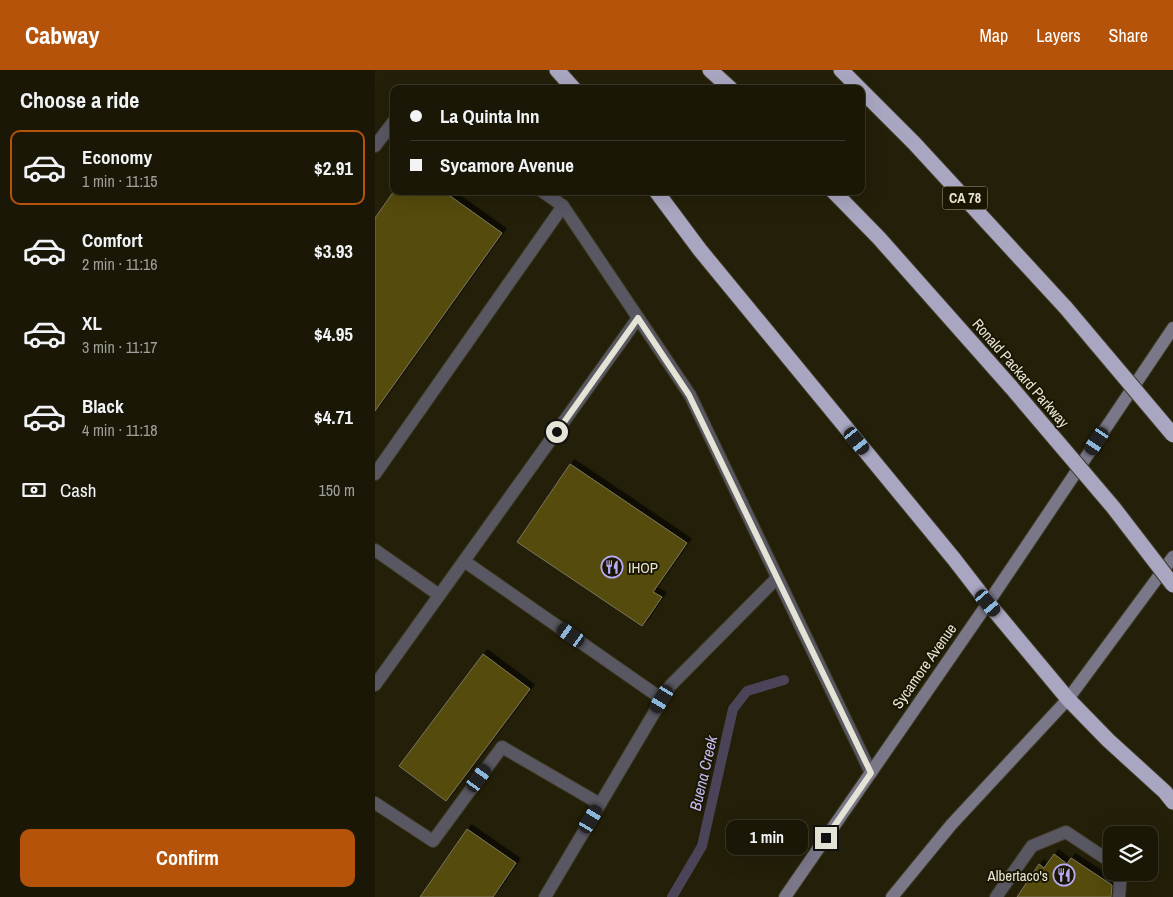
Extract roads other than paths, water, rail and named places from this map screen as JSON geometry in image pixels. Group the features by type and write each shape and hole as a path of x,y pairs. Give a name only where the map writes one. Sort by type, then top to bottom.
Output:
{"highway":[{"path":"557,70 570,85"},
{"path":"710,70 727,85"},
{"name":"CA 78","path":"841,70 856,85"},
{"name":"CA 78","path":"865,94 914,143 1066,308 1173,435"},
{"path":"659,195 700,250 1068,699 1108,740 1165,792 1173,802"},
{"name":"Ronald Packard Parkway","path":"837,195 879,238 1011,387 1113,507 1173,585"}],"main road":[{"name":"Sycamore Avenue","path":"785,897 988,603 1173,328"},
{"path":"892,897 951,826 1068,699 1173,557"}],"lane":[{"path":"375,146 390,126"},
{"path":"547,195 563,206 689,395 871,773"},
{"path":"375,474 563,206"},
{"path":"375,685 638,318"},
{"path":"375,550 439,595"},
{"path":"464,561 662,699"},
{"path":"545,897 670,686 777,578"},
{"path":"375,804 433,841 502,747 600,804"},
{"path":"996,897 1032,846 1066,832 1103,857"},
{"path":"1119,897 1120,881"}],"waterway":[{"name":"Buena Creek","path":"672,897 702,846 733,709 747,691 784,680"}],"place":[{"name":"IHOP","path":"612,567"},
{"name":"Albertaco's","path":"1064,875"}]}
